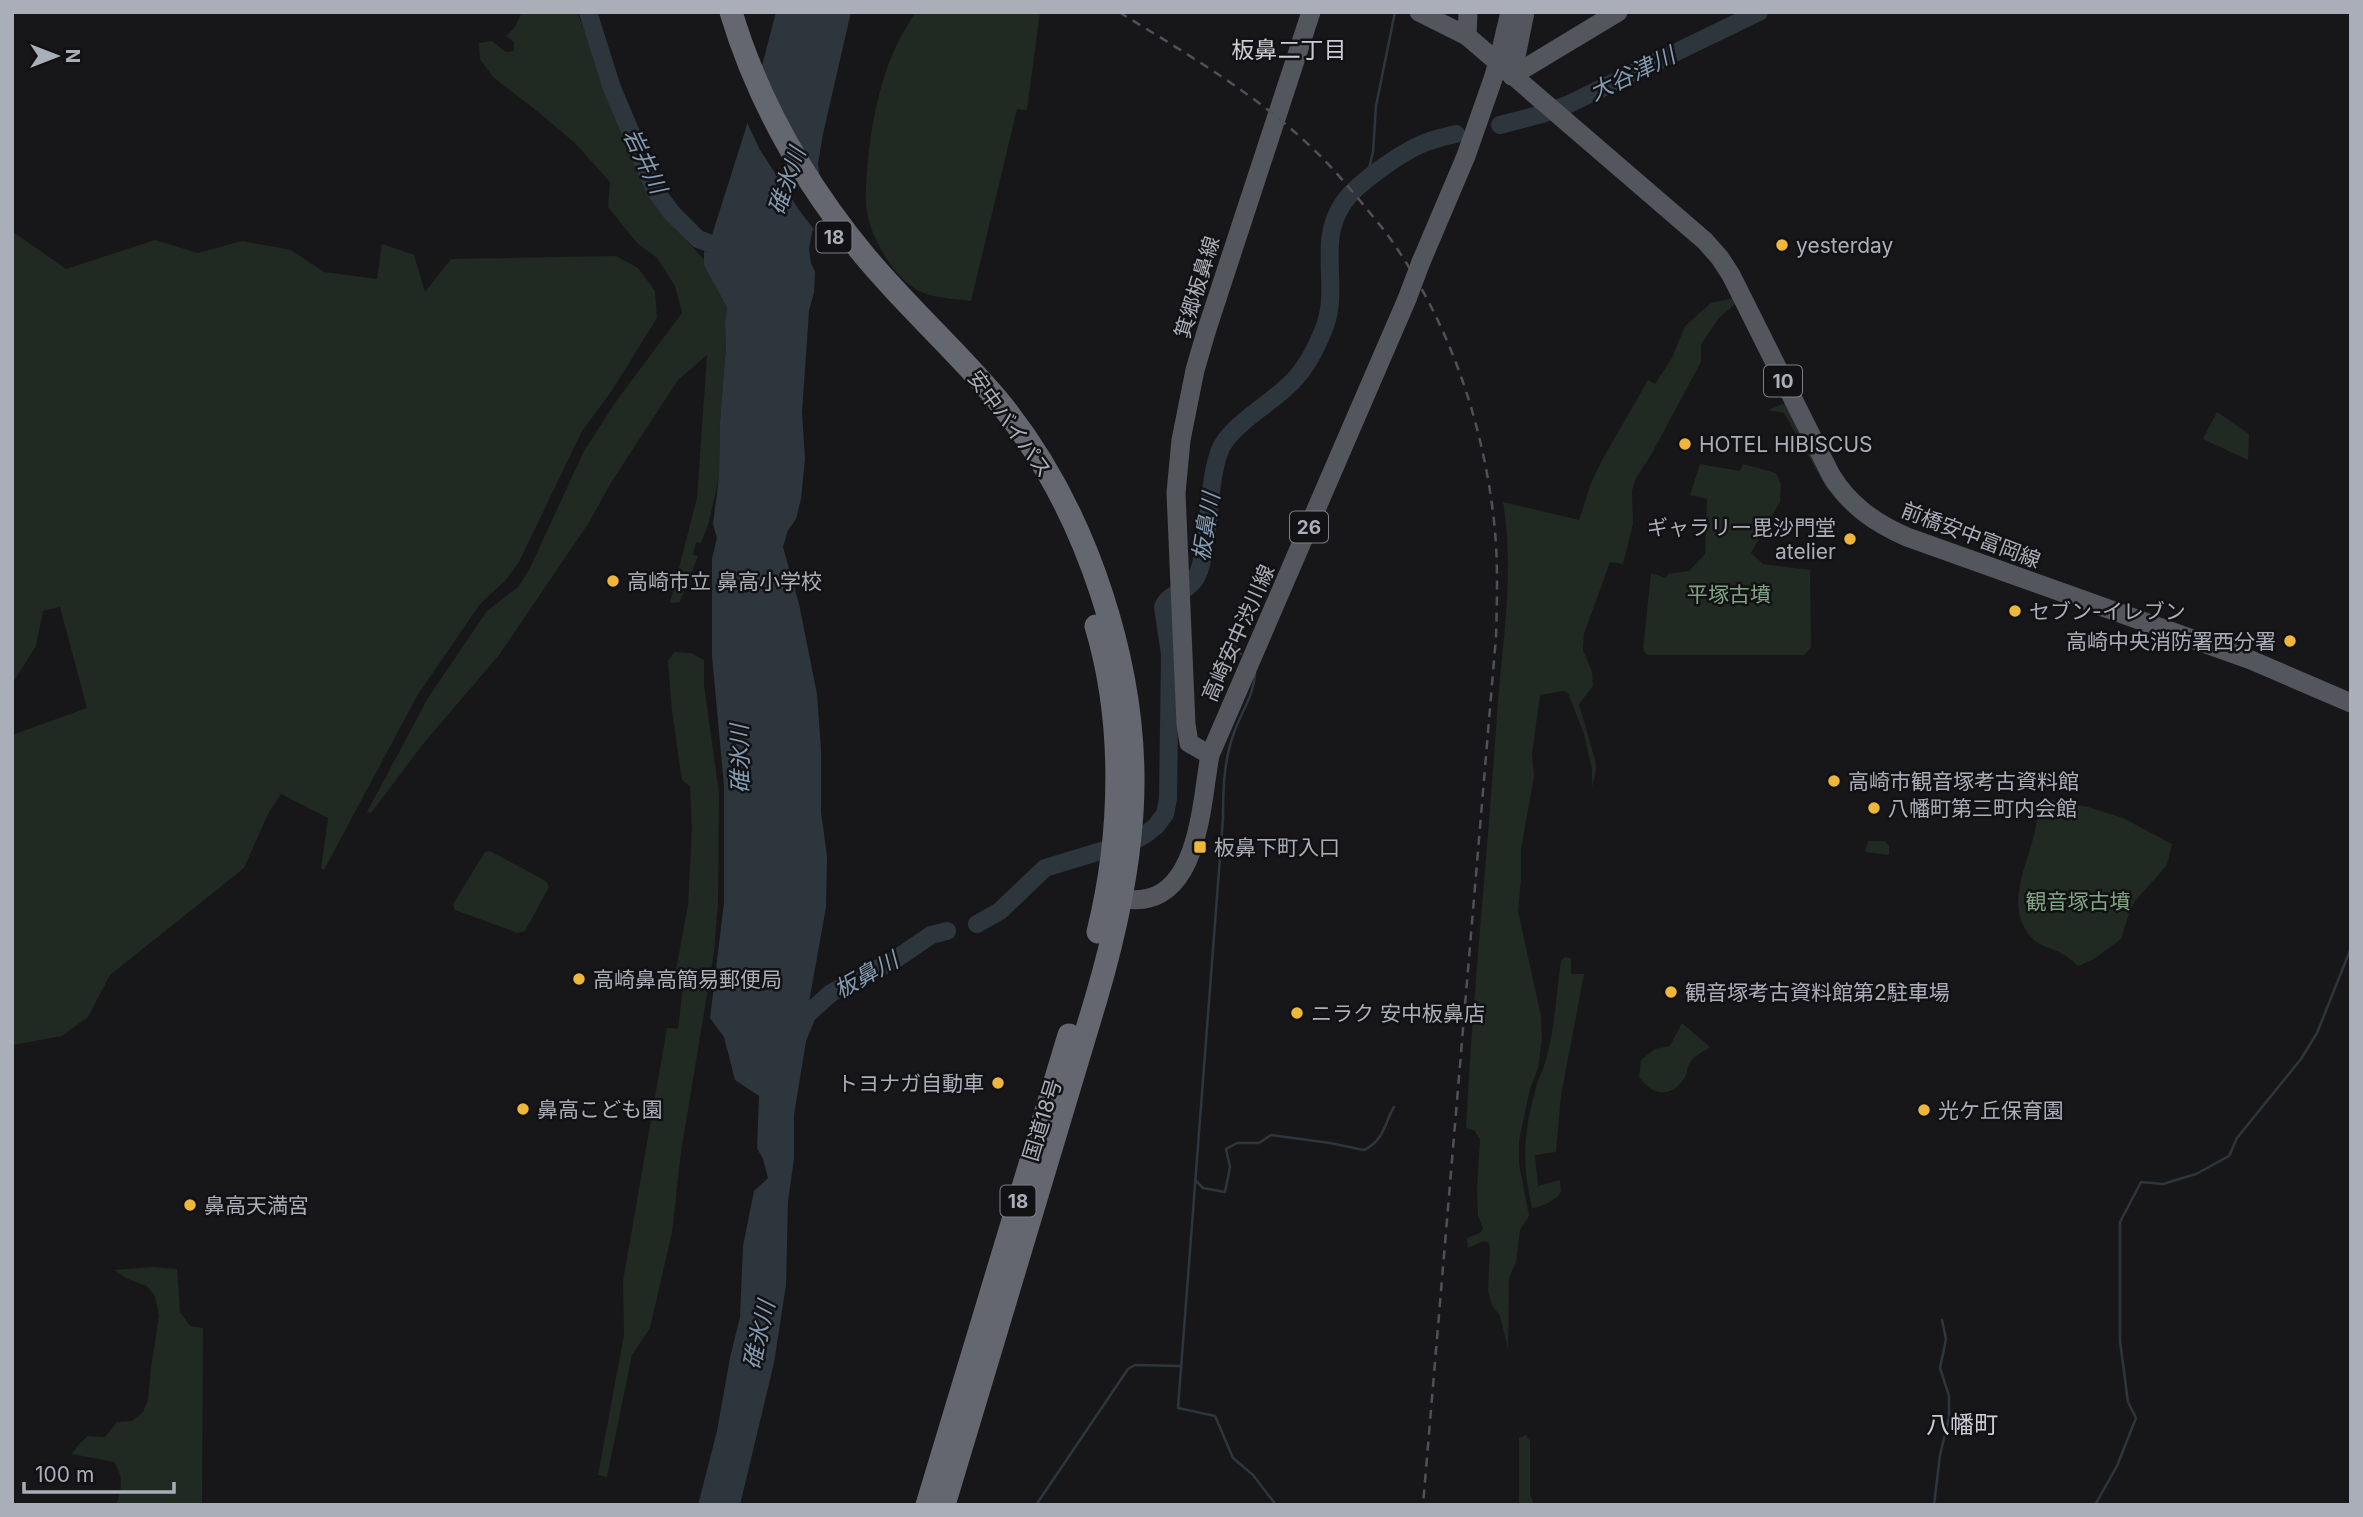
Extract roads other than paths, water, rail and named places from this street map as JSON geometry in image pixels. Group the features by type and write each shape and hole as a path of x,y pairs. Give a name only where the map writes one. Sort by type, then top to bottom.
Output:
{"highway":[{"name":"安中バイパス","path":"721,14 743,52 779,132 802,171 864,255 966,363 998,412 1071,553 1099,638 1115,731 1121,842 1113,897"},
{"name":"国道18号","path":"927,1505 1113,897"},
{"name":"国道18号","path":"944,1505 1103,976 1113,897"}],"main road":[{"name":"箕郷板鼻線","path":"1210,755 1189,743 1188,736 1176,472 1195,370 1311,12"},
{"name":"前橋安中富岡線","path":"1419,12 1467,36 1503,76 1536,96 1700,236 1720,258 1760,331 1830,475 1851,502 1872,519 1907,537 2251,660 2351,702"},
{"path":"1467,36 1468,12"},
{"name":"26","path":"1503,76 1502,46 1510,12"},
{"path":"1503,76 1525,12"},
{"path":"1503,76 1618,12"},
{"name":"高崎安中渋川線","path":"1113,897 1140,900 1152,897 1168,887 1183,869 1192,852 1210,755 1503,76"}],"water":[{"name":"碓氷川","path":"776,12 851,12 818,164 824,215 812,232 809,249 815,272 809,311 802,412 805,459 796,519 788,530 783,547 799,604 817,694 821,750 821,812 827,856 826,907 809,1002 810,1012 816,1017 806,1041 794,1115 786,1285 774,1363 740,1505 698,1505 717,1431 740,1317 743,1246 754,1191 768,1178 757,1148 759,1096 735,1080 724,1037 710,1018 724,903 724,786 712,656 712,559 717,538 713,524 719,477 727,307 704,265 704,251 715,254 712,235 745,131"}],"waterway":[{"name":"岩井川","path":"588,12 612,88 655,190 671,212 698,239 715,245 732,258"},
{"path":"1366,181 1373,152 1376,106 1395,12"},
{"name":"大谷津川","path":"1500,125 1567,105 1759,12"},
{"name":"板鼻川","path":"977,924 1000,911 1045,868 1134,841 1156,826 1165,814 1168,799 1170,654 1163,607 1170,597 1191,584 1199,571 1219,452 1232,432 1293,381 1315,348 1329,310 1331,232 1344,202 1360,185 1396,158 1420,145 1456,134"},
{"path":"1241,654 1233,645 1236,627 1258,582"},
{"path":"1255,673 1250,696 1231,741 1225,773 1178,1408 1215,1416 1233,1458 1253,1475 1276,1505"},
{"name":"板鼻川","path":"791,1023 810,1012 831,993 896,959 931,935 947,931"},
{"path":"2095,1505 2117,1466 2136,1418 2128,1402 2120,1341 2120,1222 2141,1182 2163,1184 2196,1174 2229,1156 2237,1138 2301,1059 2317,1033 2351,948"},
{"path":"1195,1180 1203,1188 1225,1192 1230,1167 1226,1149 1237,1143 1259,1143 1271,1135 1364,1150 1380,1136 1394,1107"},
{"path":"1934,1505 1940,1455 1949,1418 1949,1396 1940,1368 1946,1339 1942,1320"},
{"path":"1036,1505 1128,1369 1135,1365 1180,1366"}],"railway":[{"path":"1119,12 1218,74 1265,108 1319,155 1357,197 1407,264 1445,335 1460,373 1482,451 1495,531 1496,637 1423,1505"}],"place":[{"name":"yesterday","path":"1782,245"},
{"name":"HOTEL HIBISCUS","path":"1685,444"},
{"name":"ギャラリー毘沙門堂 atelier","path":"1850,539"},
{"name":"高崎市立 鼻高小学校","path":"613,581"},
{"name":"セブン-イレブン","path":"2015,611"},
{"name":"高崎中央消防署西分署","path":"2290,641"},
{"name":"高崎市観音塚考古資料館","path":"1834,781"},
{"name":"八幡町第三町内会館","path":"1874,808"},
{"name":"板鼻下町入口","path":"1200,847"},
{"name":"高崎鼻高簡易郵便局","path":"579,979"},
{"name":"観音塚考古資料館第2駐車場","path":"1671,992"},
{"name":"ニラク 安中板鼻店","path":"1297,1013"},
{"name":"トヨナガ自動車","path":"998,1083"},
{"name":"鼻高こども園","path":"523,1109"},
{"name":"光ケ丘保育園","path":"1924,1110"},
{"name":"鼻高天満宮","path":"190,1205"}],"district":[{"name":"板鼻二丁目","path":"1289,50"},
{"name":"八幡町","path":"1962,1424"}],"park label":[{"name":"平塚古墳","path":"1729,594"},
{"name":"観音塚古墳","path":"2078,901"}]}
